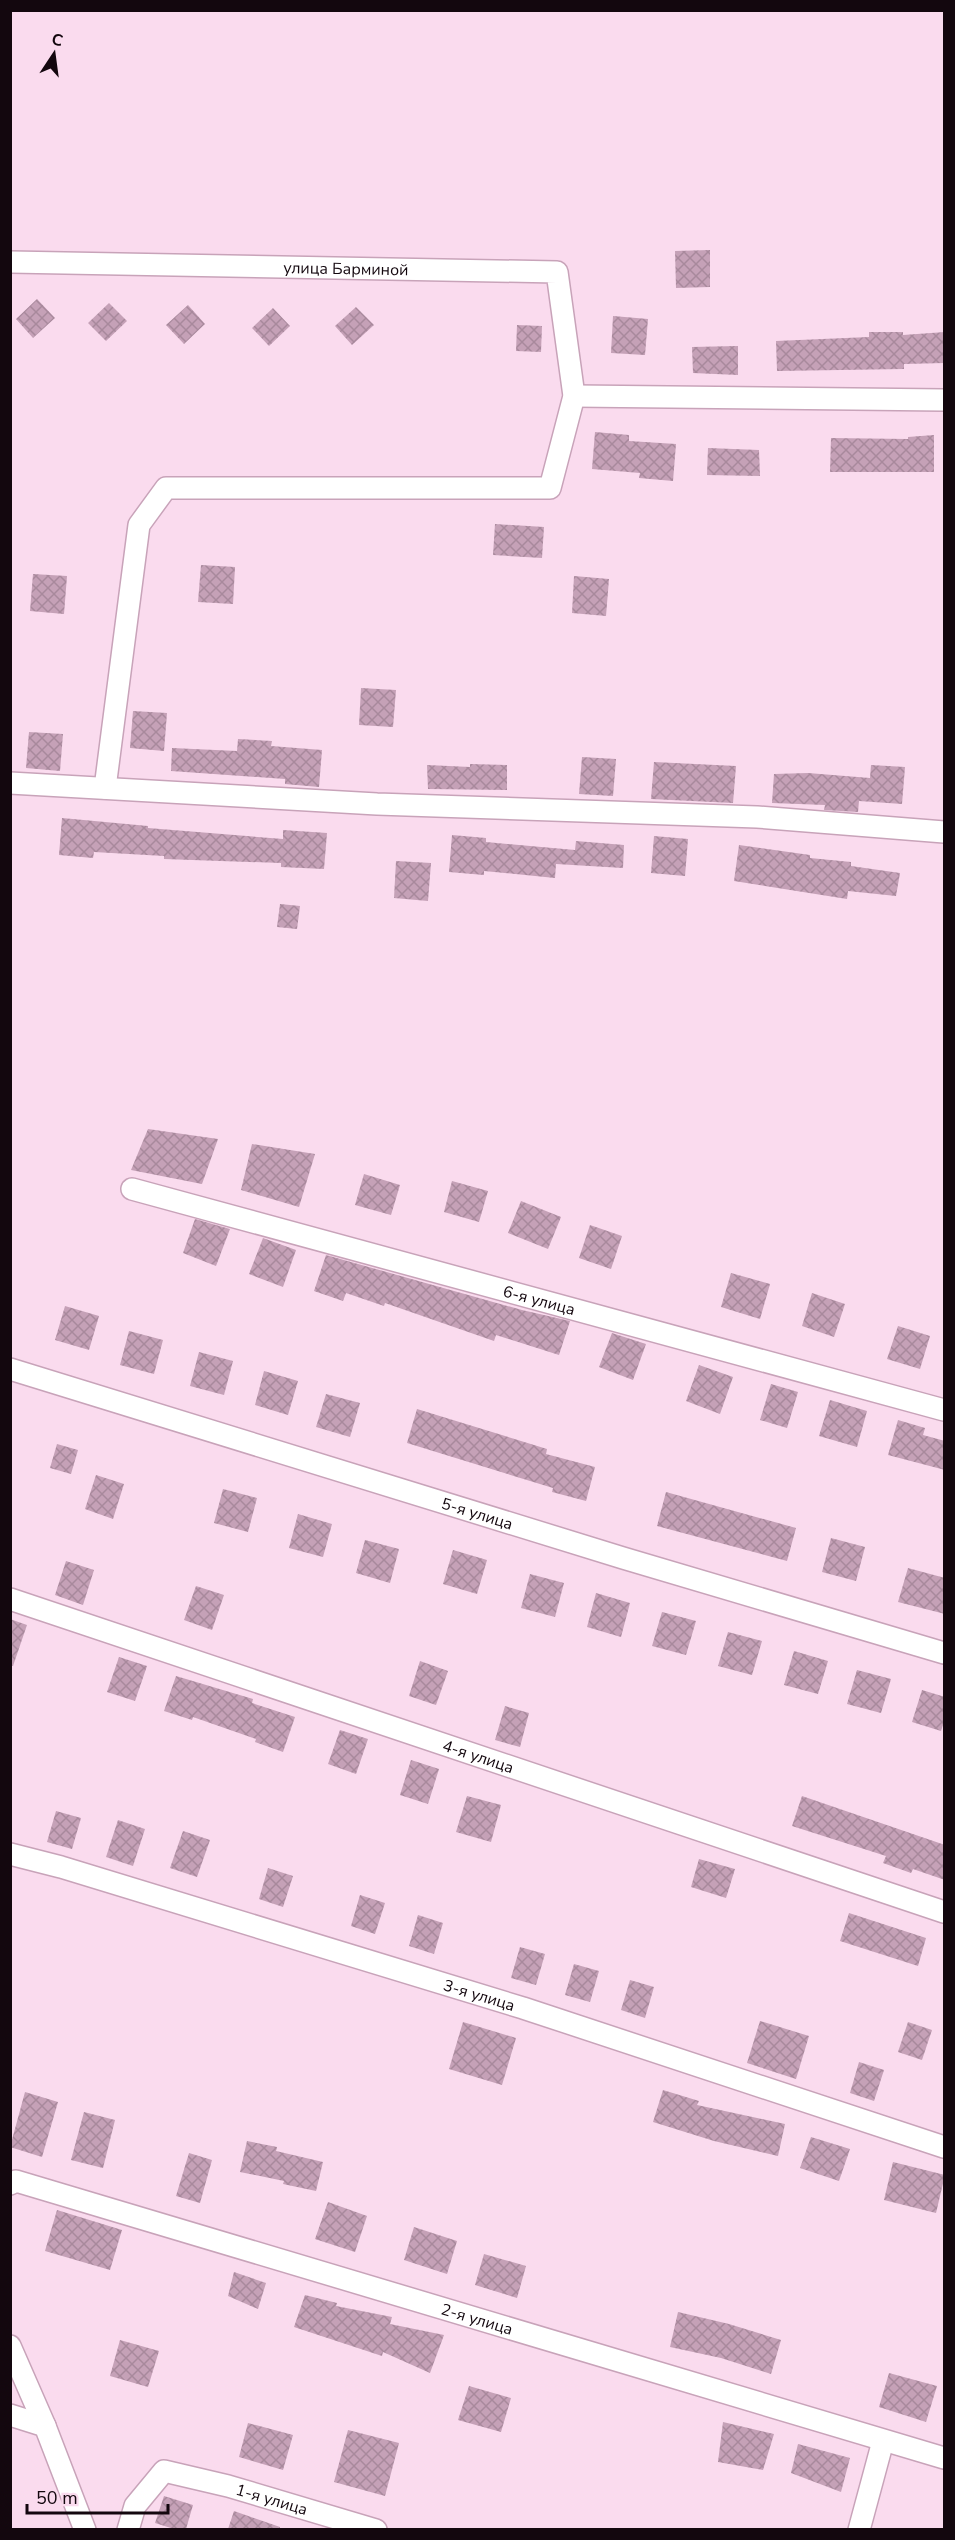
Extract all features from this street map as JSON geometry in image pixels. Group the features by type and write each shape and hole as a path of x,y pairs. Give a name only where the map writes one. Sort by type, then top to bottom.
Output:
{"street":[{"name":"улица Барминой","path":"10,262 557,272 574,396"},
{"path":"105,788 139,525 166,488 550,488 574,396 945,400"},
{"path":"10,783 377,804 757,817 945,832"},
{"name":"6-я улица","path":"132,1189 945,1410"},
{"name":"5-я улица","path":"10,1370 623,1558 945,1653"},
{"name":"4-я улица","path":"10,1599 945,1912"},
{"name":"3-я улица","path":"10,1854 61,1867 523,2008 945,2147"},
{"name":"2-я улица","path":"10,2184 16,2181 39,2187 945,2458"},
{"path":"10,2346 45,2426 85,2529"},
{"path":"10,2415 45,2426"},
{"path":"859,2529 883,2441"},
{"name":"1-я улица","path":"128,2529 135,2506 164,2471 228,2486 376,2529"}],"building":[{"path":"710,250 710,287 676,288 675,251"},
{"path":"37,299 55,318 33,338 16,319"},
{"path":"109,303 127,321 106,341 88,323"},
{"path":"188,305 205,324 184,344 166,325"},
{"path":"356,307 374,325 352,345 335,326"},
{"path":"273,308 290,326 269,346 252,328"},
{"path":"613,316 648,319 645,355 611,353"},
{"path":"517,325 542,326 541,352 516,351"},
{"path":"869,332 903,332 903,335 945,332 945,363 904,364 904,369 777,371 776,341 869,337"},
{"path":"738,346 738,375 693,373 692,347"},
{"path":"595,432 629,435 629,441 676,444 673,481 639,478 640,473 592,469"},
{"path":"934,435 934,472 830,472 831,438 908,439 908,437"},
{"path":"708,448 759,450 760,476 707,475"},
{"path":"495,524 544,527 542,558 493,555"},
{"path":"201,565 235,567 233,604 198,602"},
{"path":"33,574 67,576 64,614 30,611"},
{"path":"574,576 609,579 606,616 572,613"},
{"path":"361,688 396,690 393,727 359,725"},
{"path":"133,711 167,713 164,751 130,748"},
{"path":"29,732 63,734 60,771 26,768"},
{"path":"238,739 272,741 271,746 322,750 319,787 285,784 285,779 171,771 172,748 237,751"},
{"path":"582,757 616,759 613,796 579,794"},
{"path":"654,762 736,766 733,803 651,799"},
{"path":"470,764 507,765 507,790 428,789 427,765 470,767"},
{"path":"871,765 905,767 902,804 859,801 858,812 824,810 825,805 772,803 774,774 808,773 870,778"},
{"path":"62,818 148,826 148,828 283,839 283,830 327,833 324,869 281,867 281,863 164,859 164,856 94,852 93,858 59,855"},
{"path":"452,835 486,838 486,842 575,850 576,841 624,845 623,868 556,864 555,878 484,871 484,875 449,872"},
{"path":"654,836 688,839 685,876 651,873"},
{"path":"739,845 810,855 810,858 851,862 851,866 900,873 896,896 848,891 847,899 734,881"},
{"path":"396,861 431,863 428,901 394,898"},
{"path":"280,904 300,906 297,929 277,927"},
{"path":"148,1129 218,1139 202,1184 131,1170"},
{"path":"252,1144 315,1154 299,1207 241,1190"},
{"path":"364,1174 400,1185 391,1215 355,1205"},
{"path":"452,1181 488,1191 479,1222 444,1212"},
{"path":"521,1201 561,1217 548,1249 508,1233"},
{"path":"195,1219 230,1229 216,1266 183,1253"},
{"path":"590,1225 622,1236 611,1269 579,1258"},
{"path":"263,1238 296,1250 283,1287 249,1274"},
{"path":"326,1255 522,1310 570,1321 559,1355 496,1335 494,1341 385,1303 384,1306 346,1293 343,1301 314,1291"},
{"path":"731,1273 770,1284 760,1319 721,1307"},
{"path":"812,1293 845,1304 834,1337 802,1326"},
{"path":"65,1306 99,1316 89,1350 55,1340"},
{"path":"898,1326 930,1336 920,1369 887,1359"},
{"path":"129,1331 163,1340 154,1374 120,1365"},
{"path":"612,1333 646,1344 633,1380 599,1367"},
{"path":"199,1352 233,1361 224,1395 190,1386"},
{"path":"699,1365 733,1377 720,1414 686,1401"},
{"path":"264,1371 298,1381 288,1415 255,1405"},
{"path":"771,1384 798,1392 787,1428 760,1420"},
{"path":"326,1394 360,1403 350,1437 316,1427"},
{"path":"830,1400 867,1411 857,1447 819,1436"},
{"path":"417,1409 547,1449 546,1454 595,1467 586,1501 552,1492 553,1488 407,1443"},
{"path":"898,1420 925,1428 923,1435 945,1441 945,1470 888,1455"},
{"path":"57,1444 78,1450 71,1474 50,1468"},
{"path":"96,1475 124,1484 113,1519 85,1509"},
{"path":"223,1489 257,1498 248,1532 214,1523"},
{"path":"666,1492 796,1528 787,1561 657,1526"},
{"path":"298,1514 332,1524 323,1557 289,1548"},
{"path":"831,1538 865,1547 856,1581 822,1572"},
{"path":"365,1540 399,1549 390,1583 356,1573"},
{"path":"453,1550 487,1560 477,1594 443,1584"},
{"path":"66,1561 94,1570 83,1605 55,1595"},
{"path":"908,1568 945,1578 945,1614 898,1602"},
{"path":"530,1574 564,1583 555,1617 521,1608"},
{"path":"196,1586 224,1595 212,1630 184,1620"},
{"path":"596,1593 630,1603 621,1637 587,1627"},
{"path":"662,1612 696,1621 686,1655 652,1646"},
{"path":"10,1619 27,1625 13,1666 10,1666"},
{"path":"728,1632 762,1641 752,1675 718,1666"},
{"path":"794,1651 828,1661 818,1694 784,1685"},
{"path":"119,1657 147,1666 135,1701 107,1692"},
{"path":"420,1661 448,1671 436,1705 409,1696"},
{"path":"857,1670 891,1679 881,1713 847,1704"},
{"path":"176,1676 253,1699 252,1703 295,1717 283,1752 255,1742 256,1739 193,1717 192,1720 164,1711"},
{"path":"922,1690 945,1697 945,1719 941,1731 912,1722"},
{"path":"505,1706 529,1713 520,1747 495,1740"},
{"path":"340,1730 368,1739 356,1774 328,1764"},
{"path":"411,1760 439,1769 428,1804 400,1795"},
{"path":"467,1796 501,1805 491,1842 456,1832"},
{"path":"802,1796 945,1845 945,1880 913,1869 911,1873 883,1863 886,1856 792,1826"},
{"path":"56,1811 81,1818 72,1849 47,1842"},
{"path":"118,1820 145,1829 133,1866 106,1857"},
{"path":"183,1831 210,1840 197,1877 170,1868"},
{"path":"699,1859 735,1869 726,1898 691,1887"},
{"path":"268,1868 293,1876 283,1907 259,1899"},
{"path":"360,1895 385,1903 375,1934 351,1926"},
{"path":"849,1913 926,1938 918,1966 840,1941"},
{"path":"418,1915 443,1923 434,1954 409,1946"},
{"path":"520,1947 545,1954 536,1985 511,1978"},
{"path":"574,1964 599,1971 590,2002 565,1995"},
{"path":"630,1980 654,1987 645,2018 621,2010"},
{"path":"760,2021 809,2036 796,2079 747,2063"},
{"path":"463,2022 516,2038 502,2085 449,2069"},
{"path":"908,2022 932,2030 922,2060 898,2052"},
{"path":"859,2062 884,2070 874,2101 850,2093"},
{"path":"663,2090 699,2101 697,2105 785,2124 778,2156 714,2141 653,2122"},
{"path":"25,2092 58,2102 42,2157 10,2147"},
{"path":"84,2112 115,2120 103,2168 71,2160"},
{"path":"811,2137 850,2149 839,2181 800,2168"},
{"path":"247,2141 277,2147 276,2151 323,2162 316,2191 283,2184 284,2181 240,2172"},
{"path":"189,2153 212,2160 200,2203 176,2196"},
{"path":"893,2162 945,2175 936,2213 884,2200"},
{"path":"328,2202 367,2216 355,2252 315,2239"},
{"path":"57,2210 122,2230 110,2270 45,2251"},
{"path":"414,2227 457,2241 447,2274 404,2260"},
{"path":"484,2254 526,2266 517,2298 475,2285"},
{"path":"234,2272 266,2283 258,2309 228,2296"},
{"path":"305,2295 337,2303 336,2306 392,2317 390,2324 444,2335 430,2373 383,2352 382,2356 294,2327"},
{"path":"678,2312 781,2340 771,2374 721,2358 670,2347"},
{"path":"120,2340 159,2351 148,2387 110,2376"},
{"path":"889,2373 937,2386 926,2422 879,2407"},
{"path":"469,2386 511,2398 501,2432 458,2420"},
{"path":"723,2422 774,2434 763,2470 718,2462"},
{"path":"248,2423 293,2435 283,2470 239,2457"},
{"path":"348,2430 399,2443 385,2496 334,2482"},
{"path":"798,2444 850,2458 841,2492 791,2473"},
{"path":"164,2496 193,2505 186,2529 174,2529 155,2523"},
{"path":"234,2511 280,2527 280,2529 228,2529"}]}
